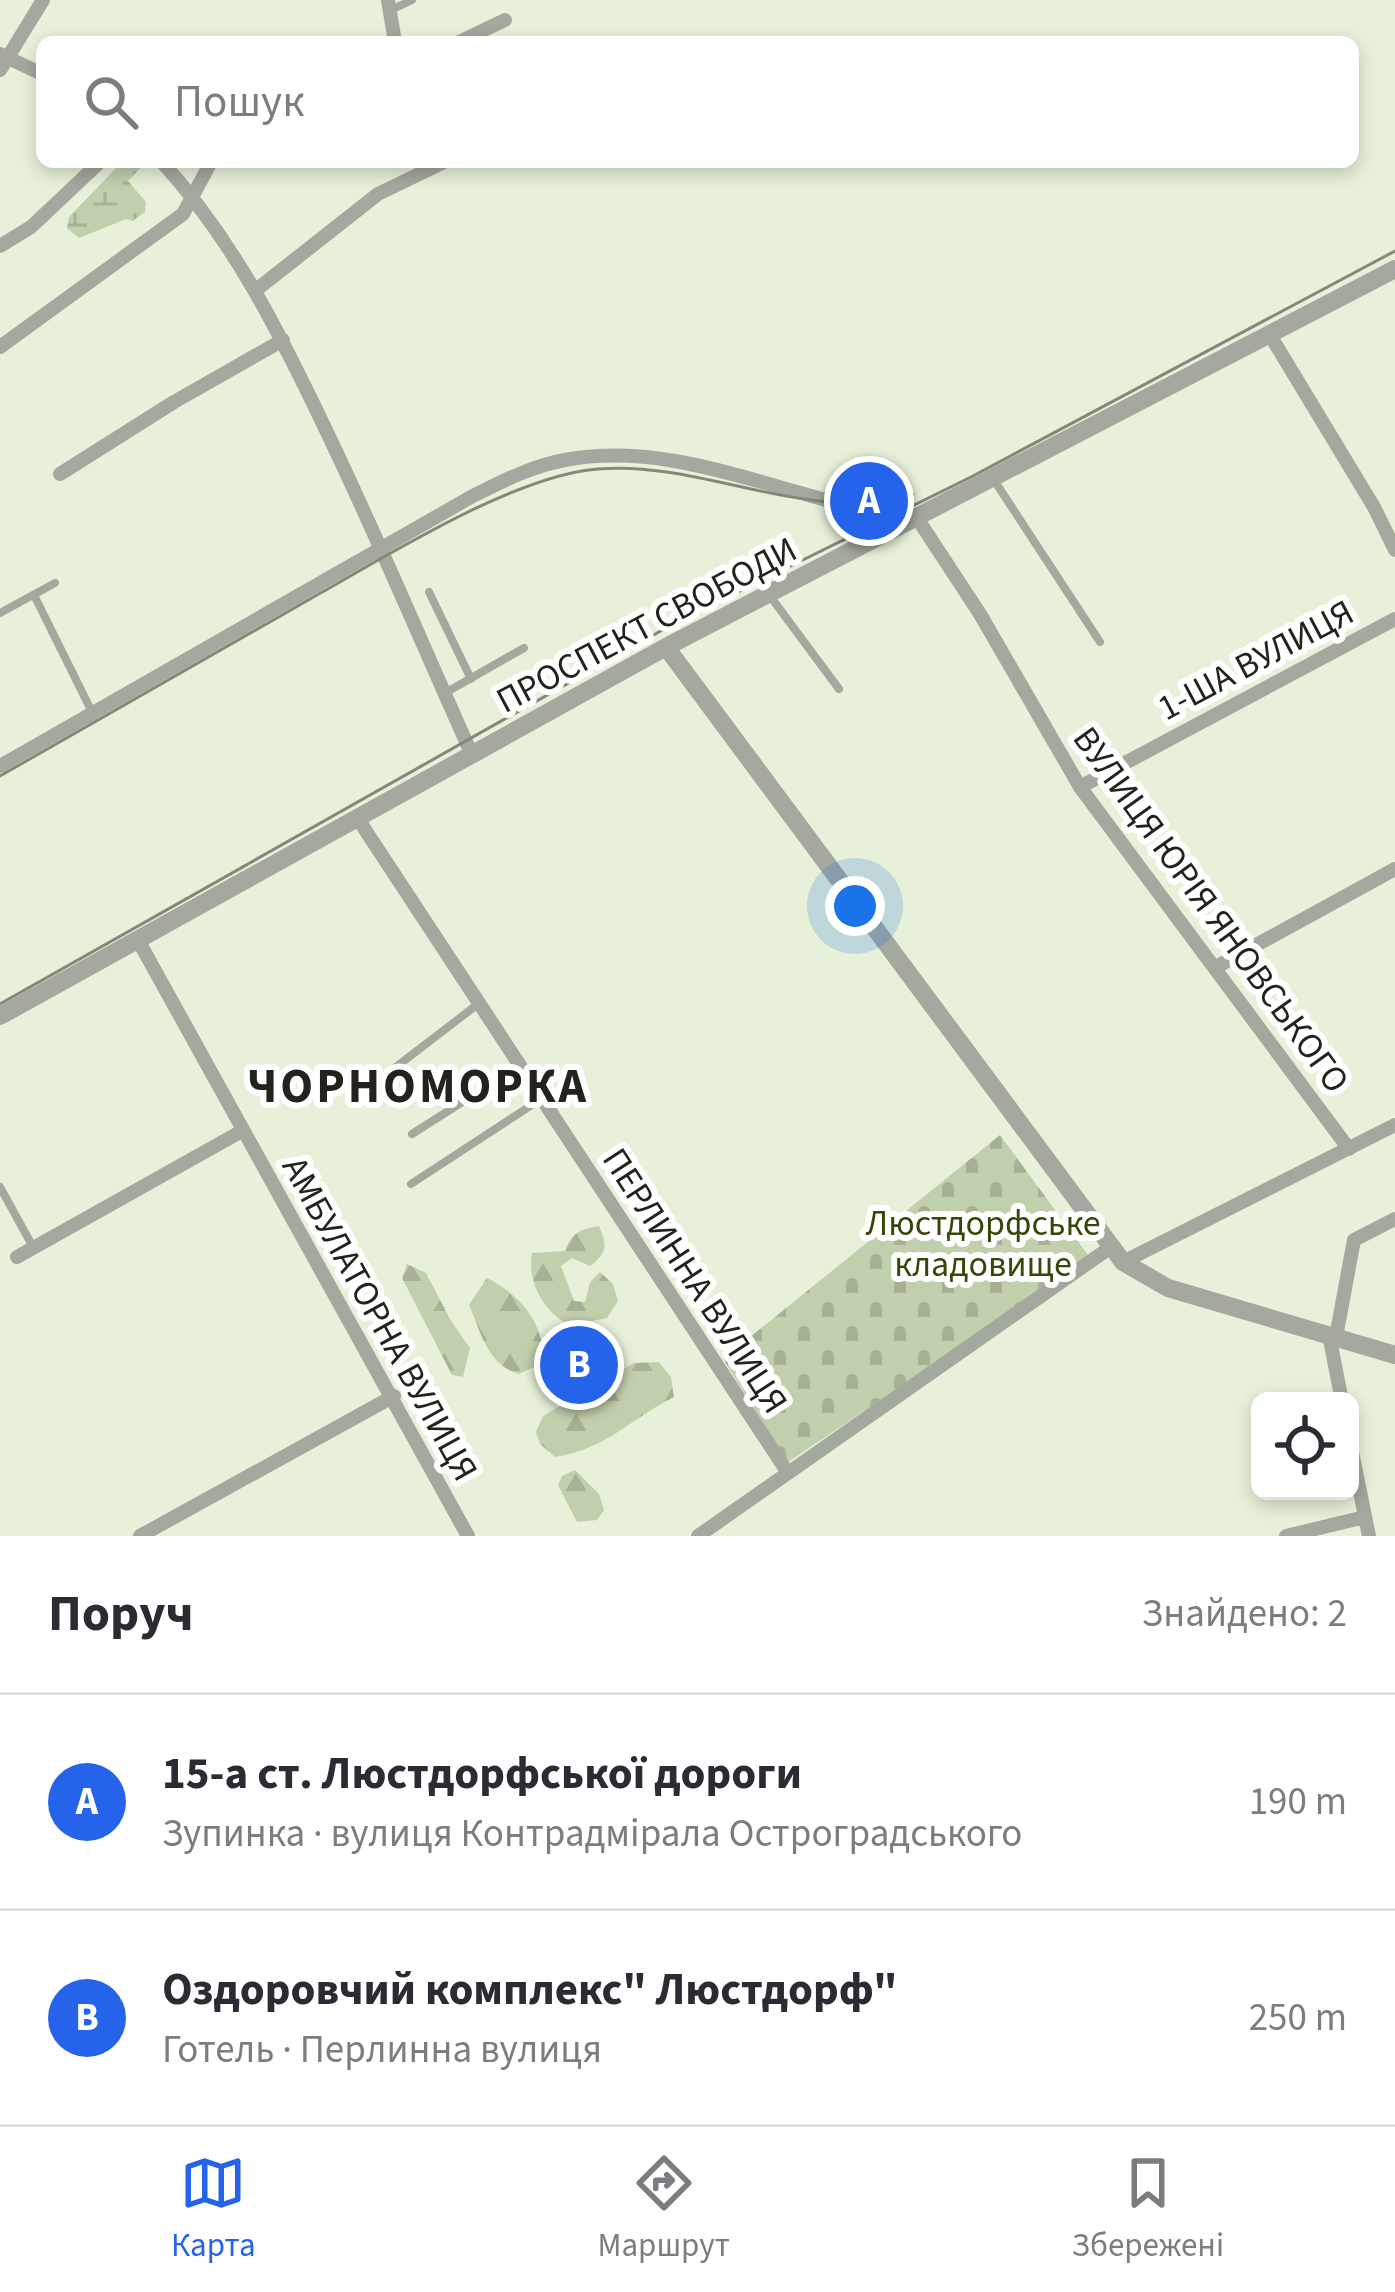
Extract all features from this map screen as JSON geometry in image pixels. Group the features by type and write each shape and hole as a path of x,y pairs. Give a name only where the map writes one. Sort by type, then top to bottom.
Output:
{"street":[{"path":"36,72 4,61 43,0"},
{"path":"388,6 394,36"},
{"path":"472,36 505,20"},
{"path":"0,246 32,226 94,168"},
{"path":"167,168 194,197 283,340 382,547 472,755"},
{"path":"0,347 176,220 208,168"},
{"path":"256,290 378,194 432,168"},
{"name":"ПРОСПЕКТ СВОБОДИ","path":"0,1016 666,647 1395,269"},
{"path":"1270,335 1395,550"},
{"path":"60,475 283,340"},
{"path":"0,766 382,547 521,472 564,460 606,456 693,464 833,502 917,518"},
{"name":"ВУЛИЦЯ ЮРІЯ ЯНОВСЬКОГО","path":"917,518 980,614 1080,787 1349,1149"},
{"name":"1-ША ВУЛИЦЯ","path":"1080,787 1395,619"},
{"path":"666,647 1117,1255 1168,1288 1395,1355"},
{"name":"ПЕРЛИННА ВУЛИЦЯ","path":"358,819 788,1473"},
{"path":"1216,967 1395,869"},
{"name":"АМБУЛАТОРНА ВУЛИЦЯ","path":"138,940 468,1536"},
{"path":"698,1536 1117,1255 1395,1125"},
{"path":"17,1257 242,1131"},
{"path":"1341,1392 1332,1336 1354,1240 1395,1219"},
{"path":"140,1536 394,1396"},
{"path":"1359,1487 1369,1536"},
{"path":"1286,1536 1365,1517"}],"lane":[{"path":"388,6 412,0"},
{"path":"993,479 1100,641"},
{"path":"0,613 55,584"},
{"path":"429,592 471,679"},
{"path":"769,594 838,689"},
{"path":"34,595 93,714"},
{"path":"444,693 524,648"},
{"path":"362,1093 478,1004"},
{"path":"412,1134 519,1066"},
{"path":"411,1184 541,1099"},
{"path":"0,1187 34,1248"}],"green space":[{"path":"116,168 140,168 128,181 146,202 145,212 133,221 126,219 79,238 67,228 69,217"},
{"name":"Люстдорфське кладовище","path":"1000,1135 1091,1259 788,1462 723,1359"},
{"path":"599,1226 604,1244 600,1257 590,1266 572,1258 561,1266 574,1301 585,1302 590,1282 600,1272 613,1284 618,1301 607,1318 579,1329 558,1318 542,1300 533,1278 532,1253 565,1251 577,1233"},
{"path":"407,1264 426,1273 470,1348 463,1377 452,1375 402,1278"},
{"path":"487,1278 511,1293 529,1313 540,1336 543,1363 519,1374 492,1355 469,1305"},
{"path":"659,1362 671,1377 674,1397 604,1440 573,1453 555,1457 540,1444 536,1432 543,1416 634,1363"},
{"path":"575,1470 599,1494 604,1510 597,1520 577,1522 558,1485 562,1476"}],"tram line":[{"path":"0,1004 673,624 971,477 1395,251"},
{"path":"0,776 416,539 492,501 565,474 638,469 834,502 874,502 913,494"}],"place":[{"name":"15-а ст. Люстдорфської дороги","path":"869,501"},
{"name":"Оздоровчий комплекс\" Люстдорф\"","path":"579,1365"}],"district":[{"name":"ЧОРНОМОРКА","path":"418,1085"}]}
